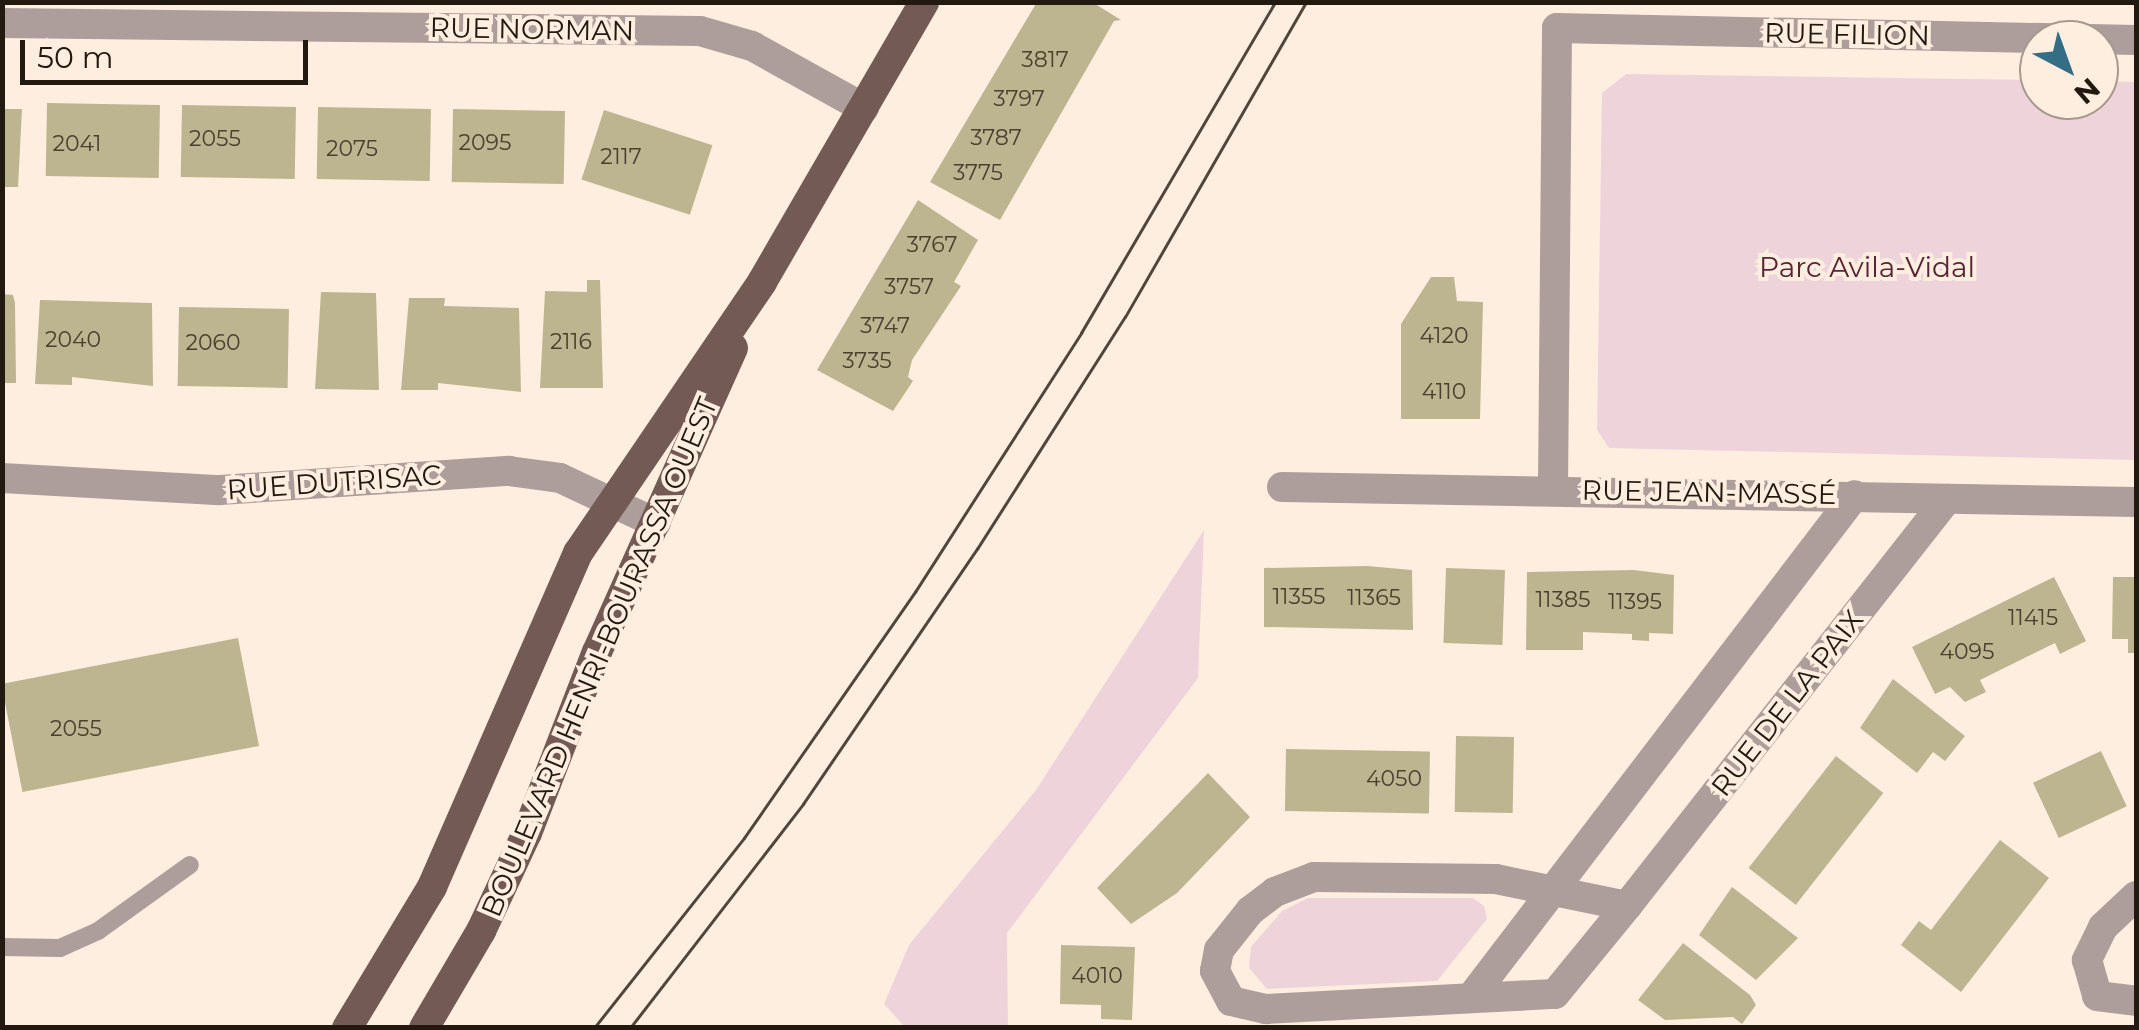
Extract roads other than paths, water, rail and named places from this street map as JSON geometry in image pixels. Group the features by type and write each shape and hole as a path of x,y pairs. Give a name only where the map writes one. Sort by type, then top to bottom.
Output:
{"main road":[{"name":"BOULEVARD HENRI-BOURASSA OUEST","path":"347,1028 432,887 562,582 612,500 762,282 924,2"},
{"name":"BOULEVARD HENRI-BOURASSA OUEST","path":"424,1028 504,883 762,282"}],"street":[{"name":"RUE NORMAN","path":"2,24 700,31 752,46 864,108"},
{"name":"RUE FILION","path":"1553,489 1557,28 2136,40"},
{"name":"RUE DUTRISAC","path":"2,478 220,490 510,471 560,478 656,522"},
{"name":"RUE JEAN-MASSÉ","path":"1282,487 2136,502"},
{"path":"1473,995 1855,495"},
{"name":"RUE DE LA PAIX","path":"1626,906 1496,879 1296,882 1232,929 1216,971 1220,988 1246,1008 1555,994 1626,906 1947,499"},
{"path":"2136,896 2103,927 2087,960 2097,996 2136,1001"}],"lane":[{"path":"2,948 73,942 190,865"}],"tram line":[{"path":"594,1028 744,838 915,592 1081,333 1275,2"},
{"path":"630,1028 803,804 977,549 1125,317 1306,2"}],"park label":[{"name":"Parc Avila-Vidal","path":"1867,267"}]}
